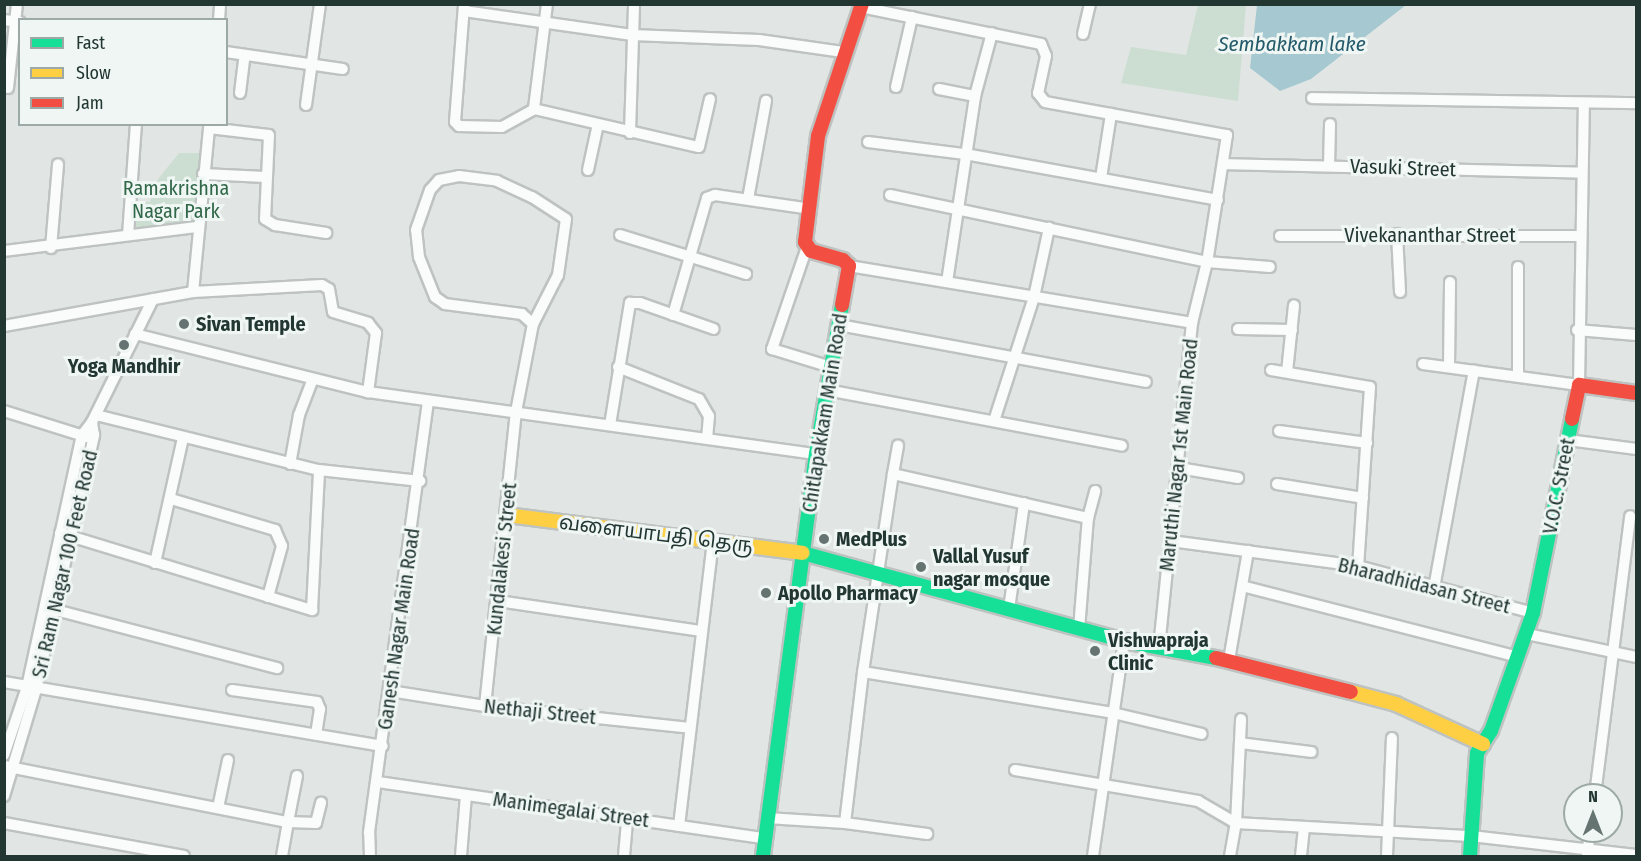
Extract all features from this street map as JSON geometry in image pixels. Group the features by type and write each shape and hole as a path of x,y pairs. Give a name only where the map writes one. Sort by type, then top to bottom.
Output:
{"street":[{"path":"11,88 13,21 17,4"},
{"path":"306,105 320,4"},
{"path":"534,109 547,4"},
{"path":"630,133 634,4"},
{"path":"1083,34 1090,4"},
{"path":"831,367 772,349 807,247 818,136 843,52 862,6 1037,42 1045,47 1046,56 1038,93 1042,101 1111,114 1101,178"},
{"path":"710,99 699,147 630,133 534,109 502,127 459,126 455,122 464,8 632,35 759,40 843,52"},
{"path":"896,87 912,17"},
{"path":"947,282 975,96 992,33"},
{"path":"228,52 344,69"},
{"path":"240,93 245,55"},
{"path":"939,89 975,96"},
{"path":"1312,98 1636,103"},
{"path":"748,199 766,101"},
{"name":"V.O.C. Street","path":"1470,856 1477,753 1483,744 1519,657 1533,614 1579,385 1577,330 1584,103"},
{"name":"Maruthi Nagar 1st Main Road","path":"1111,114 1221,131 1228,137 1207,262 1192,323 1159,648"},
{"path":"588,170 598,124"},
{"path":"1329,166 1330,124"},
{"path":"128,235 136,126"},
{"path":"193,292 208,126 269,135 264,212 268,222 326,233"},
{"path":"868,142 965,154 1218,200"},
{"path":"51,248 58,164"},
{"name":"Vasuki Street","path":"1225,164 1581,173"},
{"path":"202,174 265,177"},
{"path":"459,176 497,181 532,197 566,219 558,275 532,324 522,314 446,304 435,297 419,257 416,230 430,190 439,180 459,176"},
{"path":"673,315 688,255 707,198 715,195 811,209"},
{"path":"890,195 1207,262 1270,267"},
{"path":"4,251 51,248 128,235 198,227"},
{"path":"994,421 1034,297 1049,228"},
{"path":"1397,234 1400,292"},
{"name":"Vivekananthar Street","path":"1280,236 1397,234 1580,236"},
{"path":"620,235 746,274"},
{"path":"807,247 849,266 1192,323"},
{"name":"Chitlapakkam Main Road","path":"763,856 816,454 849,266"},
{"path":"1518,267 1518,376"},
{"path":"1449,367 1450,282"},
{"path":"4,326 193,292 322,285 329,289 333,312 368,323 376,333 368,392"},
{"path":"153,298 94,418 319,470 420,481"},
{"path":"610,425 630,303 640,303 714,329"},
{"path":"1287,372 1294,305"},
{"name":"Kundalakesi Street","path":"485,706 498,601 516,412 532,324"},
{"path":"838,326 1146,382"},
{"path":"1238,328 1292,330"},
{"path":"1577,330 1636,335"},
{"path":"135,334 312,381 368,392 816,454"},
{"path":"1423,364 1636,393"},
{"path":"618,367 699,399 709,416 707,438"},
{"path":"1271,370 1371,387 1358,566"},
{"path":"1434,588 1474,371"},
{"path":"290,464 299,415 312,381"},
{"path":"827,390 1122,446"},
{"name":"Ganesh Nagar Main Road","path":"370,856 369,832 420,481 428,401"},
{"path":"4,411 94,438"},
{"name":"Sri Ram Nagar 100 Feet Road","path":"4,755 32,688 50,608 82,435 94,418"},
{"name":"Sri Ram Nagar 100 Feet Road","path":"64,535 94,438 94,418"},
{"path":"1279,431 1367,443"},
{"path":"155,563 171,500 183,438"},
{"path":"1568,440 1636,449"},
{"path":"845,823 863,672 898,445"},
{"path":"1179,468 1238,478"},
{"path":"64,535 312,610 319,470"},
{"path":"893,474 1088,518"},
{"path":"1277,484 1363,498"},
{"path":"1079,629 1088,518 1095,491"},
{"path":"171,500 275,530 282,546 268,597"},
{"path":"1009,609 1024,503"},
{"name":"வளையாபதி தெரு","path":"507,515 804,553 1124,641 1229,660 1396,704 1483,744"},
{"path":"1595,783 1630,516"},
{"name":"Bharadhidasan Street","path":"1171,541 1358,566 1533,614"},
{"path":"679,826 713,542"},
{"path":"1229,660 1248,551"},
{"path":"1242,586 1519,657"},
{"path":"498,601 702,631"},
{"path":"50,608 277,668"},
{"path":"1527,634 1636,657"},
{"path":"1094,856 1124,641"},
{"path":"863,672 1113,713 1202,734"},
{"path":"4,682 383,746"},
{"path":"232,690 317,702 320,709 316,735"},
{"name":"Nethaji Street","path":"390,691 485,706 690,728"},
{"path":"1230,856 1236,823 1241,719"},
{"name":"Sri Ram Nagar 100 Feet Road","path":"4,796 11,738"},
{"path":"1387,856 1392,738"},
{"path":"1240,743 1311,752"},
{"path":"218,808 228,760"},
{"path":"8,766 288,822 316,823 321,803"},
{"path":"1015,770 1198,801 1236,823 1471,836 1588,853 1636,855"},
{"path":"282,856 297,776"},
{"name":"Manimegalai Street","path":"378,782 764,838"},
{"path":"461,856 466,795"},
{"path":"624,856 627,818"},
{"path":"767,818 845,823 927,834"},
{"path":"4,823 184,856"},
{"path":"1301,856 1304,827"}],"green space":[{"path":"1198,5 1246,5 1238,101 1121,83 1131,47 1186,55"},
{"name":"Ramakrishna Nagar Park","path":"179,153 203,153 196,221 135,230 136,202 150,202 158,179"}],"water":[{"name":"Sembakkam lake","path":"1257,4 1406,5 1311,79 1280,91 1250,68"}],"traffic: fast":[{"path":"763,856 816,454 842,305"},
{"path":"1470,856 1477,753 1491,731 1533,613 1572,419"},
{"path":"803,553 1124,641 1216,658"}],"traffic: slow":[{"path":"507,515 803,553"},
{"path":"1351,692 1396,704 1483,744"}],"traffic: jam":[{"path":"842,305 849,266 843,260 811,251 805,242 818,136 862,4"},
{"path":"1572,419 1579,385 1636,393"},
{"path":"1216,658 1351,692"}],"place":[{"name":"Sivan Temple","path":"184,324"},
{"name":"Yoga Mandhir","path":"124,345"},
{"name":"MedPlus","path":"824,539"},
{"name":"Vallal Yusuf nagar mosque","path":"921,567"},
{"name":"Apollo Pharmacy","path":"766,593"},
{"name":"Vishwapraja Clinic","path":"1095,651"}]}
